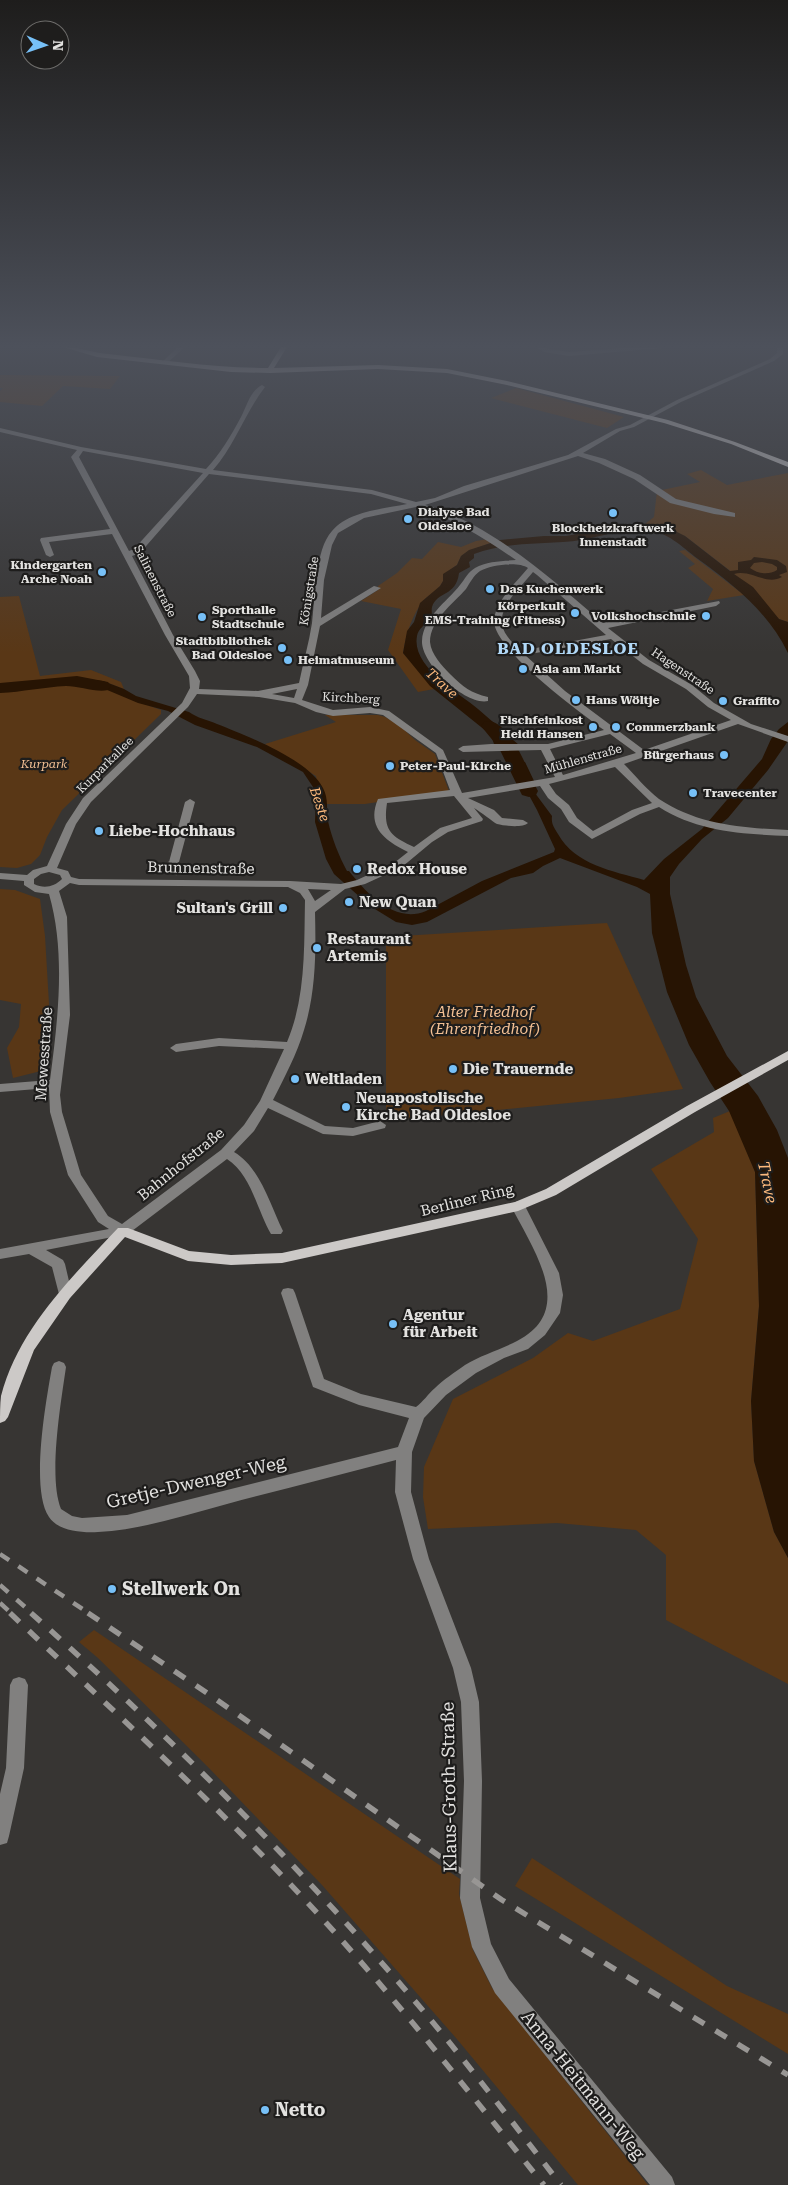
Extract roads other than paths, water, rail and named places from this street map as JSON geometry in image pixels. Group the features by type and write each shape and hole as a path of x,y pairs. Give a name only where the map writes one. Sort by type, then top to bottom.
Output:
{"main road":[{"path":"736,449 788,467"},
{"name":"Berliner Ring","path":"123,1231 188,1256 231,1260 282,1258 518,1206 551,1192 788,1055"},
{"path":"0,1417 27,1348 65,1294 123,1231"}],"street":[{"name":"Hagenstraße","path":"81,449 209,472 362,490 420,504 440,511 505,548 540,573 646,662 748,726 788,739"},
{"name":"Salinenstraße","path":"81,449 75,457 128,554 177,651 194,678 194,692"},
{"path":"128,554 137,550 209,472 225,449"},
{"name":"Königstraße","path":"303,685 316,625 320,580 329,540 335,532 362,516 437,500 467,488 578,454 586,449"},
{"path":"578,454 602,461 637,477 673,501 732,515"},
{"path":"50,555 44,540 115,531"},
{"path":"485,699 473,697 456,685 432,658 426,644 431,626 443,608 475,571 486,567 523,562"},
{"path":"532,568 509,594 498,618 498,628 502,636 518,654 643,754"},
{"path":"316,625 377,588"},
{"path":"603,626 716,603"},
{"path":"518,654 613,636"},
{"name":"Kirchberg","path":"259,694 303,685"},
{"name":"Kirchberg","path":"297,701 303,685"},
{"path":"194,692 259,694"},
{"name":"Kurparkallee","path":"52,869 77,812 185,705 194,692"},
{"name":"Kirchberg","path":"259,694 297,701 325,712 379,711 391,716 440,752 458,794 478,819 444,830 428,840 415,852"},
{"name":"Mühlenstraße","path":"458,794 527,787 543,783 618,763 739,721"},
{"path":"464,749 491,746 542,747 612,731"},
{"path":"542,747 560,778"},
{"path":"618,763 660,803 682,815 729,830 788,833"},
{"path":"543,783 552,796 565,807 573,820 590,834 660,803"},
{"path":"311,915 341,888 391,869 415,852 389,840 383,832 380,816 382,801 458,794 490,812 499,821 523,823"},
{"path":"171,873 190,802"},
{"path":"0,876 29,878 37,872 52,869 64,873 67,879 61,886 43,890 32,888 29,885 29,878"},
{"name":"Brunnenstraße","path":"67,879 79,882 171,873 341,888"},
{"path":"290,884 308,895 311,915"},
{"name":"Mewesstraße","path":"53,889 62,917 64,1014 54,1095 56,1112 75,1175 103,1219 123,1231"},
{"name":"Bahnhofstraße","path":"123,1231 226,1153 249,1128 266,1102 292,1046 306,998 310,957 311,915"},
{"path":"176,1048 219,1042 292,1046"},
{"path":"5,1087 56,1083"},
{"path":"266,1102 323,1130 353,1132 380,1125"},
{"path":"226,1153 240,1162 250,1176 276,1231"},
{"name":"Klaus-Groth-Straße","path":"502,1986 482,1947 470,1898 473,1780 470,1702 462,1668 421,1559 410,1524 403,1492 404,1452 418,1414 423,1411 440,1391 471,1369 499,1354 523,1345 540,1332 553,1313 556,1295 552,1273 518,1206"},
{"path":"0,1254 123,1231"},
{"path":"30,1248 58,1264 65,1294"},
{"path":"288,1293 318,1383 359,1399 418,1414"},
{"name":"Gretje-Dwenger-Weg","path":"59,1367 52,1419 49,1499 54,1512 64,1521 77,1524 112,1524 176,1510 404,1452"},
{"path":"0,1836 15,1768 19,1685"},
{"name":"Anna-Heitmann-Weg","path":"502,1986 664,2185"}],"water":[{"path":"645,524 669,528 685,536 730,571 738,570 738,562 751,560 754,557 777,560 786,566 787,572 779,575 782,577 770,580 740,573 734,574 753,587 779,619 788,622 788,653 771,625 737,589 667,536 654,531 636,530 573,541 507,546 485,550 474,554 474,558 469,562 470,567 459,573 454,586 434,602 431,617 420,629 417,636 417,647 421,658 438,678 478,709 519,745 512,747 513,752 506,752 505,749 494,744 491,735 430,686 403,653 407,631 414,622 420,603 440,586 443,581 443,574 457,565 461,556 469,550 500,540 566,536 628,525","holes":["754,563 772,564 777,567 777,570 771,573 760,573 750,568"]},
{"path":"79,678 103,681 136,696 189,712 260,742 304,767 315,777 325,792 328,821 336,847 347,871 383,905 403,913 415,914 426,911 482,881 554,852 555,849 537,810 511,762 525,762 535,783 532,789 552,816 552,823 565,845 574,853 608,870 644,880 664,859 702,829 762,759 771,739 788,722 788,741 768,770 728,818 702,839 679,864 670,877 670,894 686,965 696,997 727,1056 758,1096 777,1130 788,1158 788,1558 774,1532 754,1461 751,1401 759,1306 755,1172 729,1111 689,1045 667,992 652,933 650,894 637,887 560,858 533,873 511,878 427,922 412,925 396,922 370,906 334,874 326,859 315,822 316,797 313,787 303,772 257,747 195,725 168,711 138,703 93,684 72,681"}],"waterway":[{"name":"Beste","path":"0,688 64,681 77,681 102,686"},
{"name":"Trave","path":"490,726 508,748 529,791"}],"tunnel":[{"path":"171,874 174,862"}],"railway":[{"path":"0,1554 90,1614"},
{"path":"0,1585 33,1614"},
{"path":"0,1603 12,1614"},
{"path":"10,1613 198,1791 306,1901 398,2006 544,2185"},
{"path":"31,1613 185,1756 284,1856 425,2013 561,2185"},
{"path":"88,1613 210,1695 502,1900 788,2075"}],"place":[{"name":"Blockheizkraftwerk Innenstadt","path":"613,513"},
{"name":"Dialyse Bad Oldesloe","path":"408,519"},
{"name":"Kindergarten Arche Noah","path":"102,572"},
{"name":"Das Kuchenwerk","path":"490,589"},
{"name":"Körperkult EMS-Training (Fitness)","path":"575,613"},
{"name":"Volkshochschule","path":"706,616"},
{"name":"Sporthalle Stadtschule","path":"202,617"},
{"name":"Stadtbibliothek Bad Oldesloe","path":"282,648"},
{"name":"Heimatmuseum","path":"288,660"},
{"name":"Asia am Markt","path":"523,669"},
{"name":"Hans Wöltje","path":"576,700"},
{"name":"Graffito","path":"723,701"},
{"name":"Fischfeinkost Heidi Hansen","path":"593,727"},
{"name":"Commerzbank","path":"616,727"},
{"name":"Bürgerhaus","path":"724,755"},
{"name":"Peter-Paul-Kirche","path":"390,766"},
{"name":"Travecenter","path":"693,793"},
{"name":"Liebe-Hochhaus","path":"99,831"},
{"name":"Redox House","path":"357,869"},
{"name":"New Quan","path":"349,902"},
{"name":"Sultan's Grill","path":"283,908"},
{"name":"Restaurant Artemis","path":"317,948"},
{"name":"Die Trauernde","path":"453,1069"},
{"name":"Weltladen","path":"295,1079"},
{"name":"Neuapostolische Kirche Bad Oldesloe","path":"346,1107"},
{"name":"Agentur für Arbeit","path":"393,1324"},
{"name":"Stellwerk On","path":"112,1589"},
{"name":"Netto","path":"265,2110"}],"district":[{"name":"BAD OLDESLOE","path":"568,648"}],"park label":[{"name":"Kurpark","path":"44,764"},
{"name":"Alter Friedhof (Ehrenfriedhof)","path":"485,1020"}]}
